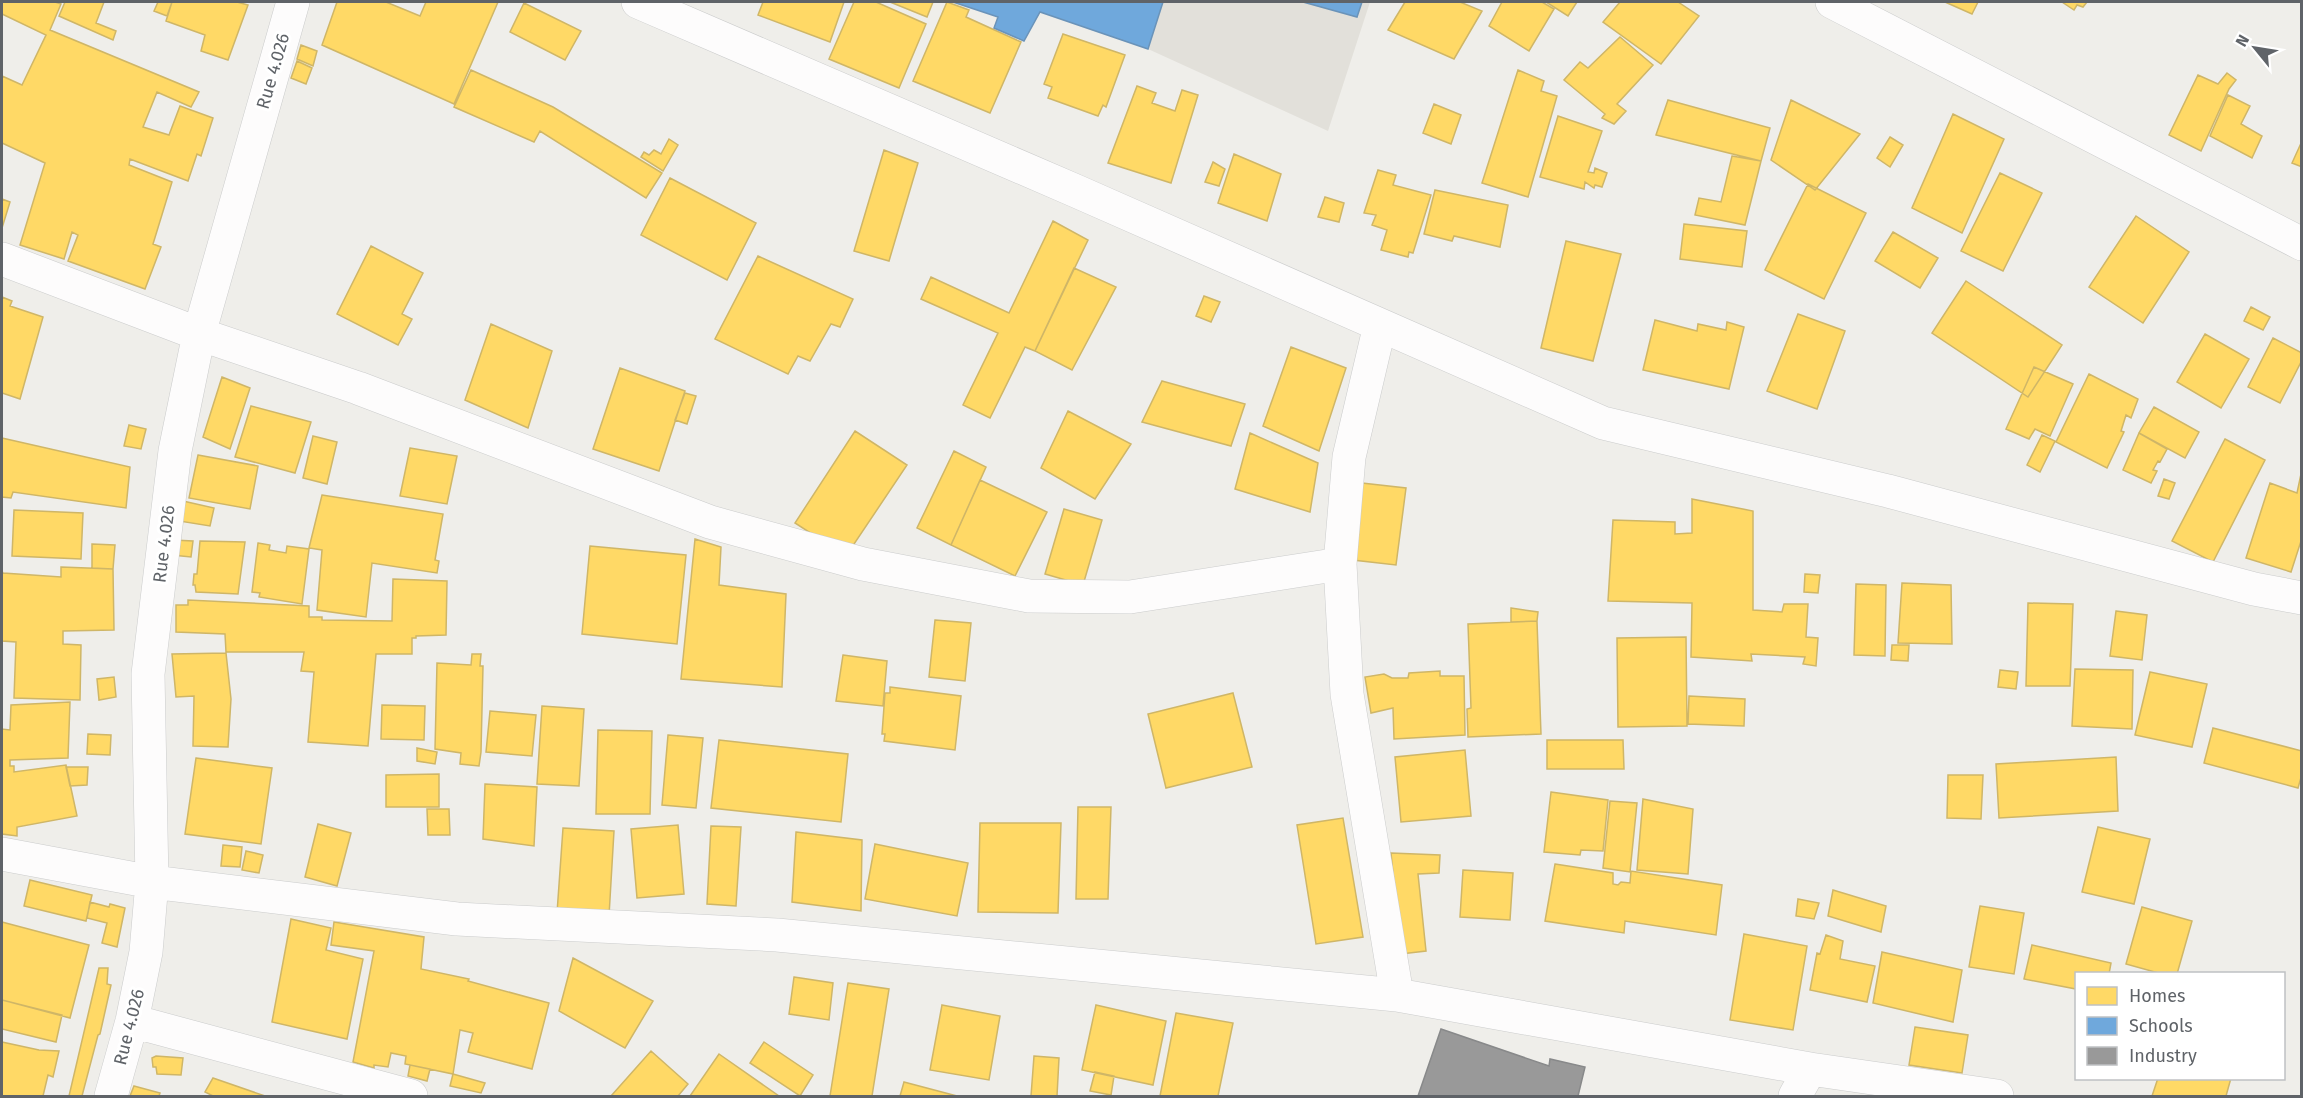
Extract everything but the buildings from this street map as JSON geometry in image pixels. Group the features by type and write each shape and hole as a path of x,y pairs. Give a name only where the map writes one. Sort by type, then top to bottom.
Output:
{"street":[{"name":"Rue 4.026","path":"111,1096 132,1021 146,952 152,882 148,674 175,451 199,334 293,2"},
{"path":"638,2 1076,190 1603,423 1888,490 2254,589 2301,598"},
{"path":"1832,2 2301,244"},
{"path":"2,259 199,334 358,388 710,522 862,564 1029,596 1130,597 1340,564"},
{"path":"1380,325 1349,457 1340,564 1347,694 1397,995"},
{"path":"2,854 152,882 457,919 777,935 1397,995 1803,1083 1997,1096"},
{"path":"132,1021 411,1096"}],"shaded area":[{"path":"953,2 1370,2 1328,131 1148,49 1040,12 1024,41 994,28 998,17"}]}
